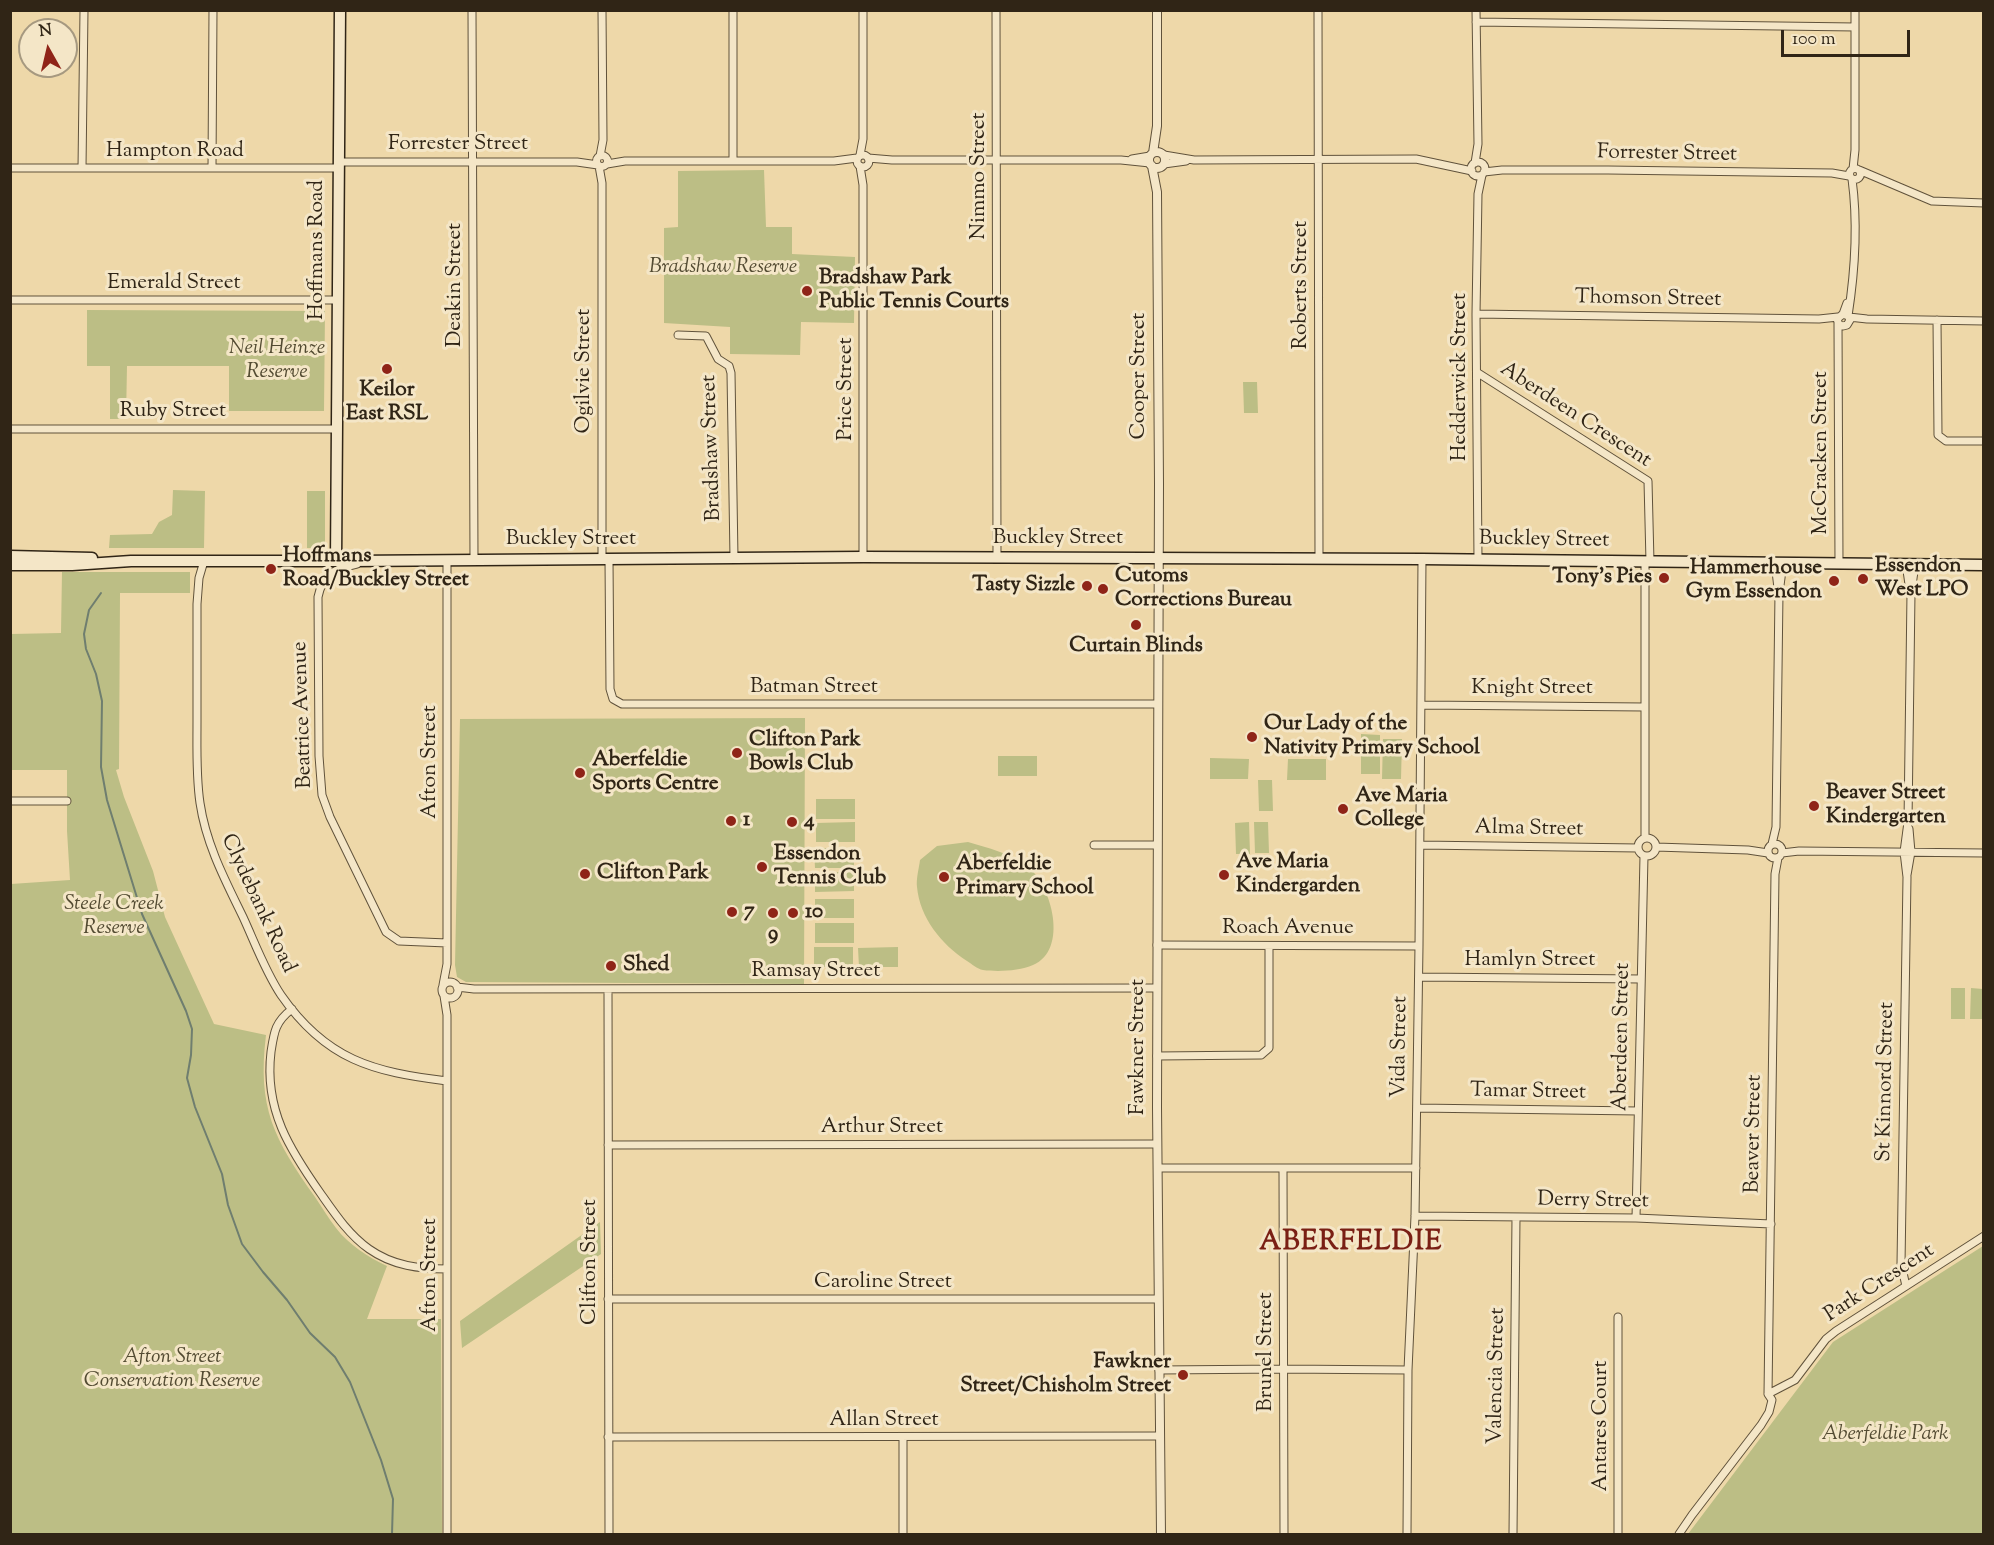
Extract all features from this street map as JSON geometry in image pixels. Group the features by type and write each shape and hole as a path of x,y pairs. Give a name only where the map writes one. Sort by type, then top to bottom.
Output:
{"main road":[{"name":"Hoffmans Road","path":"336,561 340,10"},
{"name":"Buckley Street","path":"10,556 72,556 131,561"},
{"name":"Buckley Street","path":"10,565 72,565 131,561 863,557 1422,559 1983,565"}],"street":[{"path":"82,168 84,10"},
{"path":"212,168 213,10"},
{"name":"Deakin Street","path":"472,10 474,560"},
{"name":"Ogilvie Street","path":"602,10 605,559"},
{"path":"733,10 733,160"},
{"name":"Price Street","path":"863,10 863,557"},
{"name":"Nimmo Street","path":"996,10 997,558"},
{"name":"Cooper Street","path":"1157,10 1158,559"},
{"name":"Roberts Street","path":"1318,10 1319,559"},
{"name":"Hedderwick Street","path":"1476,10 1479,169 1476,314 1478,560"},
{"name":"McCracken Street","path":"1839,564 1839,341 1851,292 1855,263 1855,10"},
{"path":"1476,22 1855,27"},
{"name":"Forrester Street","path":"339,165 473,161 1416,159 1454,166 1502,170 1855,174 1875,177 1932,201 1983,203"},
{"name":"Hampton Road","path":"10,168 212,168 339,165"},
{"name":"Emerald Street","path":"10,300 338,300"},
{"name":"Thomson Street","path":"1476,314 1983,321"},
{"path":"1937,320 1938,435 1943,441 1983,441"},
{"name":"Bradshaw Street","path":"678,335 705,336 718,359 729,366 734,558"},
{"name":"Aberdeen Crescent","path":"1478,373 1648,481 1647,562"},
{"name":"Ruby Street","path":"10,429 336,429"},
{"name":"Batman Street","path":"605,559 610,689 613,699 622,704 1157,704"},
{"name":"Fawkner Street","path":"1158,559 1157,1144 1161,1534"},
{"name":"Vida Street","path":"1407,1534 1408,1370 1417,1108 1422,559"},
{"name":"Afton Street","path":"447,560 447,964 441,992 444,996 447,1015 447,1534"},
{"name":"Clydebank Road","path":"204,561 199,578 197,604 197,769 204,823 215,857 276,986 292,1009 317,1036 340,1053 372,1068 402,1076 447,1082"},
{"name":"Beatrice Avenue","path":"371,561 339,568 322,582 318,597 318,756 321,786 326,806 386,932 396,940 407,942 447,943"},
{"path":"1645,838 1644,706 1647,562"},
{"name":"Beaver Street","path":"1768,1394 1779,563"},
{"name":"St Kinnord Street","path":"1906,1286 1901,1264 1910,564"},
{"name":"Knight Street","path":"1421,705 1644,706"},
{"path":"10,801 67,801"},
{"path":"1645,838 1652,840 1656,847 1652,854 1644,856 1638,848 1639,842 1645,838"},
{"path":"1094,845 1157,845"},
{"name":"Alma Street","path":"1420,845 1638,848"},
{"path":"1656,847 1775,851 1983,853"},
{"name":"Aberdeen Street","path":"1636,1218 1644,856"},
{"name":"Roach Avenue","path":"1158,945 1419,946"},
{"path":"1157,1056 1262,1055 1269,1048 1269,946"},
{"name":"Afton Street","path":"447,964 455,990 447,1015"},
{"name":"Hamlyn Street","path":"1419,977 1641,979"},
{"path":"443,985 447,982 455,990"},
{"name":"Ramsay Street","path":"444,996 448,998 455,990 474,989 1157,988"},
{"name":"Clifton Street","path":"608,990 609,1534"},
{"path":"292,1009 277,1024 270,1071 275,1108 286,1142 295,1158 347,1229 370,1250 410,1267 447,1269"},
{"name":"Tamar Street","path":"1417,1108 1638,1111"},
{"name":"Arthur Street","path":"608,1144 1157,1144"},
{"path":"1158,1168 1416,1168"},
{"name":"Brunel Street","path":"1283,1169 1284,1534"},
{"name":"Derry Street","path":"1415,1216 1636,1218 1771,1224"},
{"name":"Valencia Street","path":"1513,1534 1516,1217"},
{"name":"Park Crescent","path":"1768,1394 1795,1380 1826,1339 1836,1331 1983,1236"},
{"name":"Caroline Street","path":"608,1299 1158,1299"},
{"name":"Antares Court","path":"1618,1317 1618,1534"},
{"path":"1159,1370 1408,1370"},
{"path":"1679,1534 1761,1425 1769,1412 1772,1400 1768,1394"},
{"name":"Allan Street","path":"608,1437 1160,1436"},
{"path":"903,1437 903,1534"}],"green space":[{"name":"Bradshaw Reserve","path":"764,170 766,227 792,227 792,254 855,257 854,323 801,322 800,355 730,354 730,327 664,323 664,228 678,227 678,171"},
{"name":"Neil Heinze Reserve","path":"87,310 325,311 324,411 229,411 229,366 127,366 126,419 110,419 110,366 87,366"},
{"path":"1243,382 1257,382 1258,413 1244,413"},
{"path":"173,490 205,491 204,548 109,548 110,535 152,534 159,522 172,515"},
{"path":"307,491 325,491 325,543 320,548 307,548"},
{"name":"Afton Street Conservation Reserve","path":"62,572 190,572 190,593 120,593 119,769 116,770 153,871 165,917 214,1024 266,1035 264,1083 272,1122 279,1140 341,1234 359,1250 387,1266 367,1319 441,1319 442,1534 11,1534 11,884 70,880 67,770 11,770 11,634 61,633"},
{"name":"Clifton Park","path":"805,718 804,984 466,982 457,977 455,965 460,719"},
{"path":"1361,734 1380,735 1380,774 1361,774"},
{"path":"1383,739 1402,739 1401,779 1382,779"},
{"path":"998,756 1037,756 1037,776 998,776"},
{"path":"1210,758 1249,759 1248,779 1210,779"},
{"path":"1288,759 1326,759 1326,780 1287,780"},
{"path":"1258,780 1272,780 1273,811 1259,811"},
{"path":"816,799 855,799 855,819 816,819"},
{"path":"855,822 855,842 816,842 816,823"},
{"path":"1249,822 1250,854 1236,854 1235,823"},
{"path":"1254,822 1268,822 1269,853 1255,853"},
{"path":"968,842 999,851 1020,861 1036,875 1044,887 1053,917 1054,932 1051,946 1044,957 1033,965 1008,971 979,969 949,947 927,920 917,887 920,860 937,846"},
{"path":"814,848 854,848 854,868 815,868"},
{"path":"815,872 854,872 854,891 815,892"},
{"path":"815,899 854,899 854,918 815,918"},
{"path":"815,923 854,923 854,943 815,943"},
{"path":"814,947 853,947 853,967 814,967"},
{"path":"898,947 898,967 859,967 858,948"},
{"path":"1951,988 1965,988 1965,1019 1951,1019"},
{"path":"1971,988 1983,989 1983,1019 1970,1019"},
{"path":"600,1222 601,1254 462,1348 460,1321"},
{"name":"Aberfeldie Park","path":"1983,1246 1983,1534 1688,1534 1833,1342"}],"waterway":[{"path":"101,593 89,610 84,634 86,649 96,674 102,701 101,767 107,800 142,914 192,1029 187,1078 195,1107 222,1174 228,1205 242,1244 310,1333 335,1357 350,1382 381,1460 393,1499 392,1534"}],"place":[{"name":"Bradshaw Park Public Tennis Courts","path":"807,291"},
{"name":"Keilor East RSL","path":"387,369"},
{"name":"Hoffmans Road/Buckley Street","path":"271,569"},
{"name":"Tony's Pies","path":"1664,578"},
{"name":"Essendon West LPO","path":"1863,579"},
{"name":"Hammerhouse Gym Essendon","path":"1834,581"},
{"name":"Tasty Sizzle","path":"1087,586"},
{"name":"Cutoms Corrections Bureau","path":"1103,589"},
{"name":"Curtain Blinds","path":"1136,625"},
{"name":"Our Lady of the Nativity Primary School","path":"1252,737"},
{"name":"Clifton Park Bowls Club","path":"737,753"},
{"name":"Aberfeldie Sports Centre","path":"580,773"},
{"name":"Beaver Street Kindergarten","path":"1814,806"},
{"name":"Ave Maria College","path":"1343,809"},
{"name":"1","path":"731,821"},
{"name":"4","path":"792,822"},
{"name":"Essendon Tennis Club","path":"762,867"},
{"name":"Clifton Park","path":"585,874"},
{"name":"Ave Maria Kindergarden","path":"1224,875"},
{"name":"Aberfeldie Primary School","path":"944,877"},
{"name":"7","path":"732,912"},
{"name":"9","path":"773,913"},
{"name":"10","path":"793,913"},
{"name":"Shed","path":"611,966"},
{"name":"Fawkner Street/Chisholm Street","path":"1183,1375"}],"district":[{"name":"ABERFELDIE","path":"1351,1244"}],"park label":[{"name":"Steele Creek Reserve","path":"114,917"}]}
